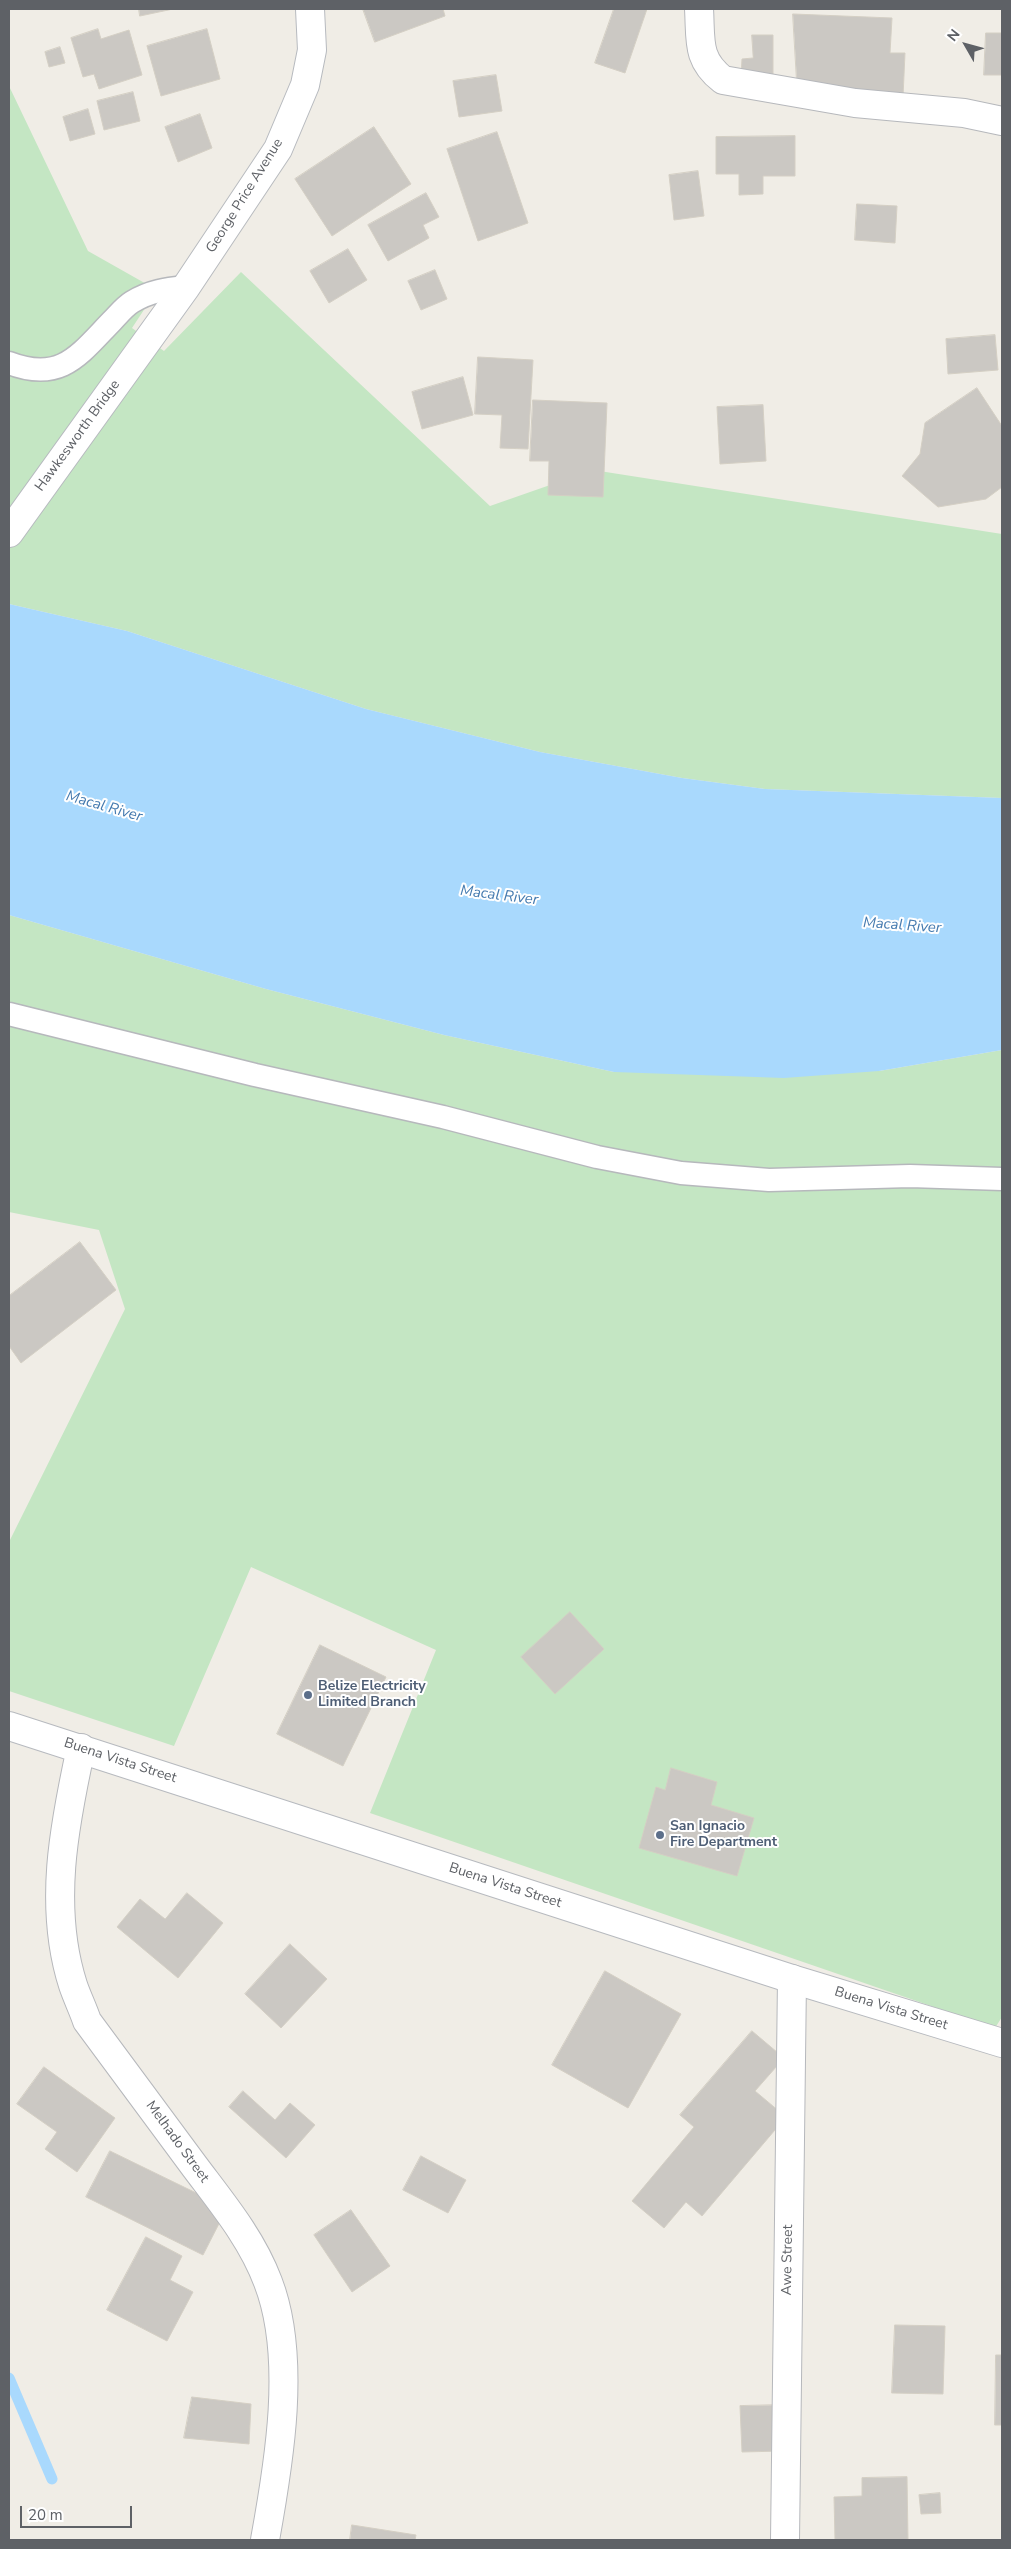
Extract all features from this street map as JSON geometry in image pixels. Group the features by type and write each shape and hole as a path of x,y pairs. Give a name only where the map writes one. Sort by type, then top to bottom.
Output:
{"street":[{"name":"George Price Avenue","path":"148,339 186,287 278,148 294,115 305,85 312,50 310,9"},
{"path":"699,9 704,56 708,69 722,80 856,103 964,113 1002,121"},
{"name":"Hawkesworth Bridge","path":"9,533 148,339"},
{"name":"Buena Vista Street","path":"9,1726 792,1979 1002,2043"},
{"name":"Melhado Street","path":"80,1748 64,1826 59,1878 62,1939 73,1985 87,2020 248,2239 269,2282 273,2299 280,2332 284,2396 276,2479 265,2540"},
{"name":"Awe Street","path":"785,2540 792,1979"}],"lane":[{"path":"9,363 23,368 49,370 73,361 130,303 157,290 186,287"},
{"path":"9,1014 256,1075 443,1117 597,1157 681,1173 769,1180 910,1176 1002,1179"}],"green space":[{"path":"9,86 88,251 157,290 132,328 164,351 241,272 490,506 593,470 1002,534 1002,798 765,789 682,778 540,752 366,709 127,631 9,604"},
{"path":"9,915 266,989 444,1035 614,1072 879,1071 1002,1050 1002,2017 995,2028 370,1813 436,1650 251,1567 174,1746 9,1691 9,1542 125,1309 99,1230 9,1212"}],"water":[{"name":"Macal River","path":"9,604 127,631 366,709 540,752 682,778 765,789 1002,798 1002,1050 879,1071 784,1078 614,1072 444,1035 266,989 9,915"}],"building":[{"path":"139,9 173,9 140,16"},
{"path":"363,9 443,9 445,16 375,42"},
{"path":"614,9 647,9 625,73 595,63"},
{"path":"793,14 892,18 890,53 905,53 903,97 797,82"},
{"path":"98,29 101,39 129,30 142,75 99,89 94,74 83,77 71,38"},
{"path":"207,29 220,79 161,96 147,46"},
{"path":"986,33 1002,33 1002,75 984,75"},
{"path":"752,35 773,35 773,74 741,75 742,59 753,58"},
{"path":"60,47 65,63 49,67 45,52"},
{"path":"496,75 502,111 459,117 453,81"},
{"path":"133,92 140,121 104,130 97,101"},
{"path":"88,109 95,134 70,141 63,117"},
{"path":"200,114 212,148 178,162 165,127"},
{"path":"374,127 411,184 332,236 295,179"},
{"path":"497,132 528,223 478,241 447,149"},
{"path":"795,136 795,176 763,176 763,194 739,195 739,174 716,174 716,137"},
{"path":"698,171 704,216 674,220 669,175"},
{"path":"426,193 439,217 423,225 429,238 388,261 368,225"},
{"path":"857,204 897,206 895,243 855,240"},
{"path":"348,249 367,280 329,303 310,271"},
{"path":"435,270 447,299 421,310 408,281"},
{"path":"995,335 998,370 948,374 946,339"},
{"path":"478,357 533,360 528,449 500,448 502,415 475,414"},
{"path":"463,377 473,415 422,429 412,392"},
{"path":"977,388 1002,426 1002,487 986,499 938,507 902,476 920,454 925,423"},
{"path":"533,400 607,403 603,497 548,495 549,461 530,461"},
{"path":"763,405 766,461 720,464 717,407"},
{"path":"80,1242 116,1290 21,1363 9,1346 9,1296"},
{"path":"570,1612 604,1649 555,1694 521,1657"},
{"path":"320,1645 386,1677 343,1766 277,1734"},
{"path":"671,1768 717,1782 711,1805 754,1818 737,1876 639,1848 656,1787 665,1790"},
{"path":"187,1893 223,1923 178,1978 117,1927 140,1899 165,1919"},
{"path":"290,1944 327,1979 281,2028 245,1994"},
{"path":"605,1971 681,2014 628,2108 552,2065"},
{"path":"752,2031 784,2058 755,2091 786,2117 702,2216 686,2202 664,2228 632,2201 694,2127 680,2115"},
{"path":"44,2067 115,2118 77,2172 45,2149 57,2132 17,2104"},
{"path":"243,2091 275,2120 290,2103 315,2125 286,2158 229,2107"},
{"path":"110,2151 227,2208 203,2255 86,2197"},
{"path":"421,2156 466,2180 448,2213 403,2190"},
{"path":"351,2210 390,2266 352,2292 314,2235"},
{"path":"146,2237 182,2256 170,2280 193,2292 167,2341 107,2310"},
{"path":"895,2325 945,2326 943,2394 892,2393"},
{"path":"996,2355 1002,2355 1002,2425 995,2425"},
{"path":"192,2397 251,2404 249,2444 184,2438"},
{"path":"781,2405 782,2451 742,2452 740,2406"},
{"path":"907,2477 908,2540 835,2540 834,2497 862,2496 862,2478"},
{"path":"940,2493 941,2513 921,2514 919,2495"},
{"path":"352,2525 416,2535 415,2540 350,2540"}],"waterway":[{"path":"9,2378 52,2479"}],"place":[{"name":"Belize Electricity Limited Branch","path":"308,1695"},
{"name":"San Ignacio Fire Department","path":"660,1835"}]}
